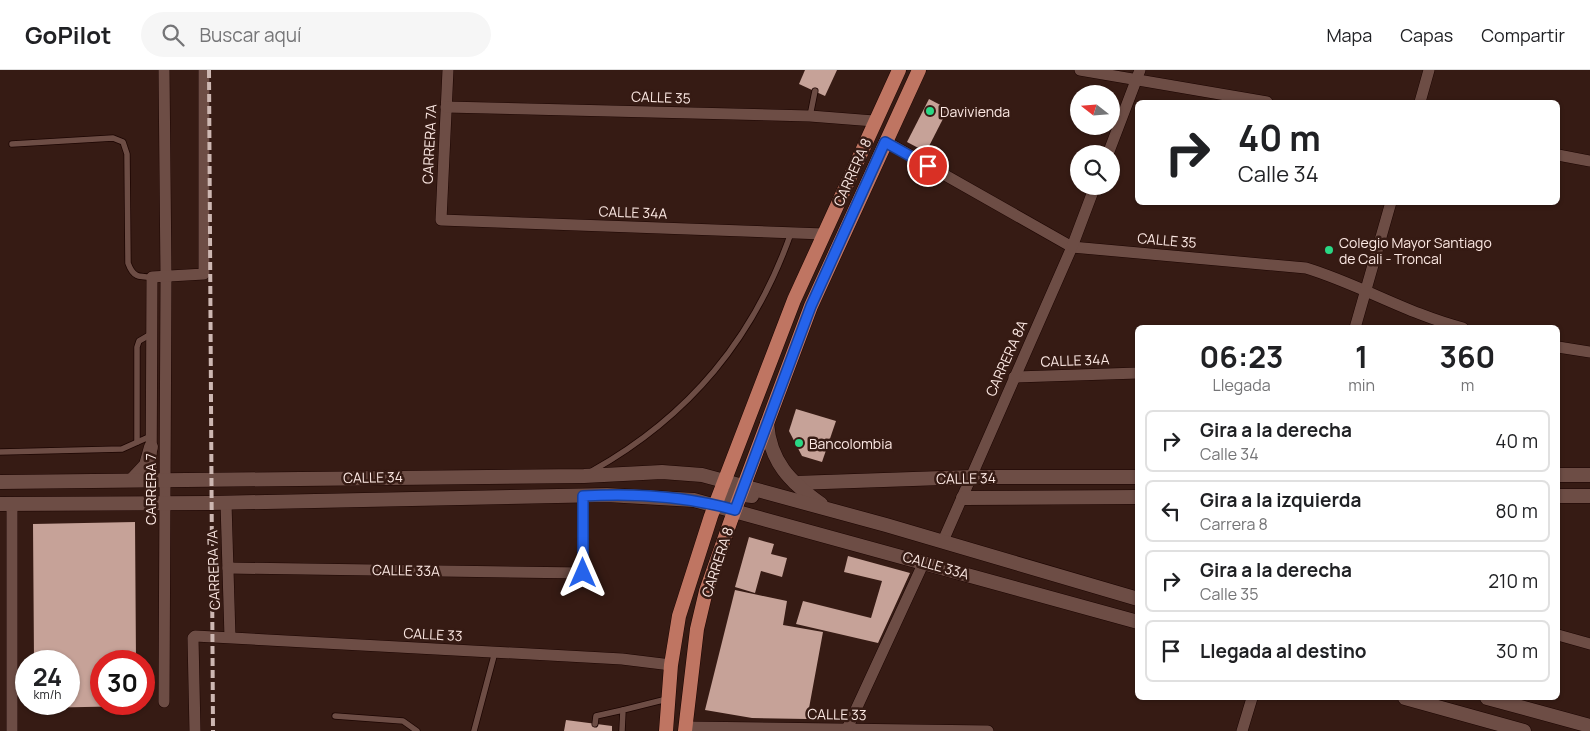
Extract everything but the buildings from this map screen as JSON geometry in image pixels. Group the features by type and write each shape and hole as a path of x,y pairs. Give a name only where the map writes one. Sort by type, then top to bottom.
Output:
{"main road":[{"name":"CARRERA 8","path":"666,731 671,665 679,616 724,481 794,300 874,121 899,70"},
{"name":"CARRERA 8","path":"685,729 699,620 706,591 811,306 919,70"},
{"path":"767,423 768,439 774,457 795,483 829,509"},
{"path":"132,480 146,465 151,441"},
{"name":"CALLE 34","path":"0,482 584,476 662,472 702,475 724,481 742,490"},
{"path":"1560,476 1590,475"},
{"path":"443,476 443,498"},
{"name":"CALLE 34","path":"795,483 972,478 1135,477"},
{"path":"716,504 742,490 862,527 886,525"},
{"name":"CALLE 33A","path":"742,490 829,509 1135,598"},
{"name":"CALLE 34","path":"6,504 607,495 670,498 716,504 735,510"},
{"path":"1560,496 1590,496"},
{"name":"CALLE 34","path":"962,498 1135,497"},
{"name":"CALLE 33A","path":"735,510 1135,621"},
{"path":"1412,700 1524,731"},
{"path":"1495,700 1588,724"}],"street":[{"name":"CARRERA 7","path":"151,503 158,479 166,277 164,70"},
{"path":"152,277 204,274 204,70"},
{"name":"CARRERA 7A","path":"441,220 448,70"},
{"path":"1080,70 1138,75 1257,100"},
{"path":"1421,100 1429,70"},
{"path":"1111,145 1138,75"},
{"name":"CALLE 35","path":"446,106 810,116 874,121"},
{"name":"CALLE 35","path":"885,142 1072,247 1293,266 1340,279 1365,292 1454,325"},
{"path":"1560,155 1590,161"},
{"name":"CARRERA 8A","path":"943,541 1072,247 1092,195"},
{"path":"1356,325 1390,205"},
{"name":"CALLE 34A","path":"441,220 824,234"},
{"name":"CARRERA 7","path":"152,277 151,441 158,479 165,503 164,702"},
{"path":"1560,347 1590,352"},
{"name":"CALLE 34A","path":"1014,378 1135,373"},
{"name":"CALLE 33A","path":"228,568 583,573 583,496"},
{"name":"CARRERA 7A","path":"226,502 230,638"},
{"path":"6,504 12,731"},
{"path":"846,730 924,562"},
{"path":"1560,636 1590,644"},
{"name":"CALLE 33","path":"195,731 194,637 496,652 630,660 671,665"},
{"path":"1242,731 1251,700"},
{"name":"CALLE 33","path":"685,729 988,731"}],"lane":[{"path":"810,116 815,92"},
{"path":"12,144 113,138 123,142 126,154 128,263 132,274 138,277 152,277"},
{"path":"584,476 612,460 652,432 689,400 711,376 750,324 766,295 791,233"},
{"path":"137,442 137,347 139,341 152,334"},
{"path":"0,452 122,449 137,442 151,441"},
{"path":"474,731 496,652"},
{"path":"595,724 596,716 669,699"},
{"path":"622,731 623,710"},
{"path":"335,716 403,721 416,731"}],"railway":[{"path":"209,70 213,731"}],"place":[{"name":"Davivienda","path":"930,111"},
{"name":"Colegio Mayor Santiago de Cali - Troncal","path":"1329,250"},
{"name":"Bancolombia","path":"799,443"}],"route":[{"path":"583,573 583,496 607,495 694,500 735,510 811,306 885,142 928,166"}]}
